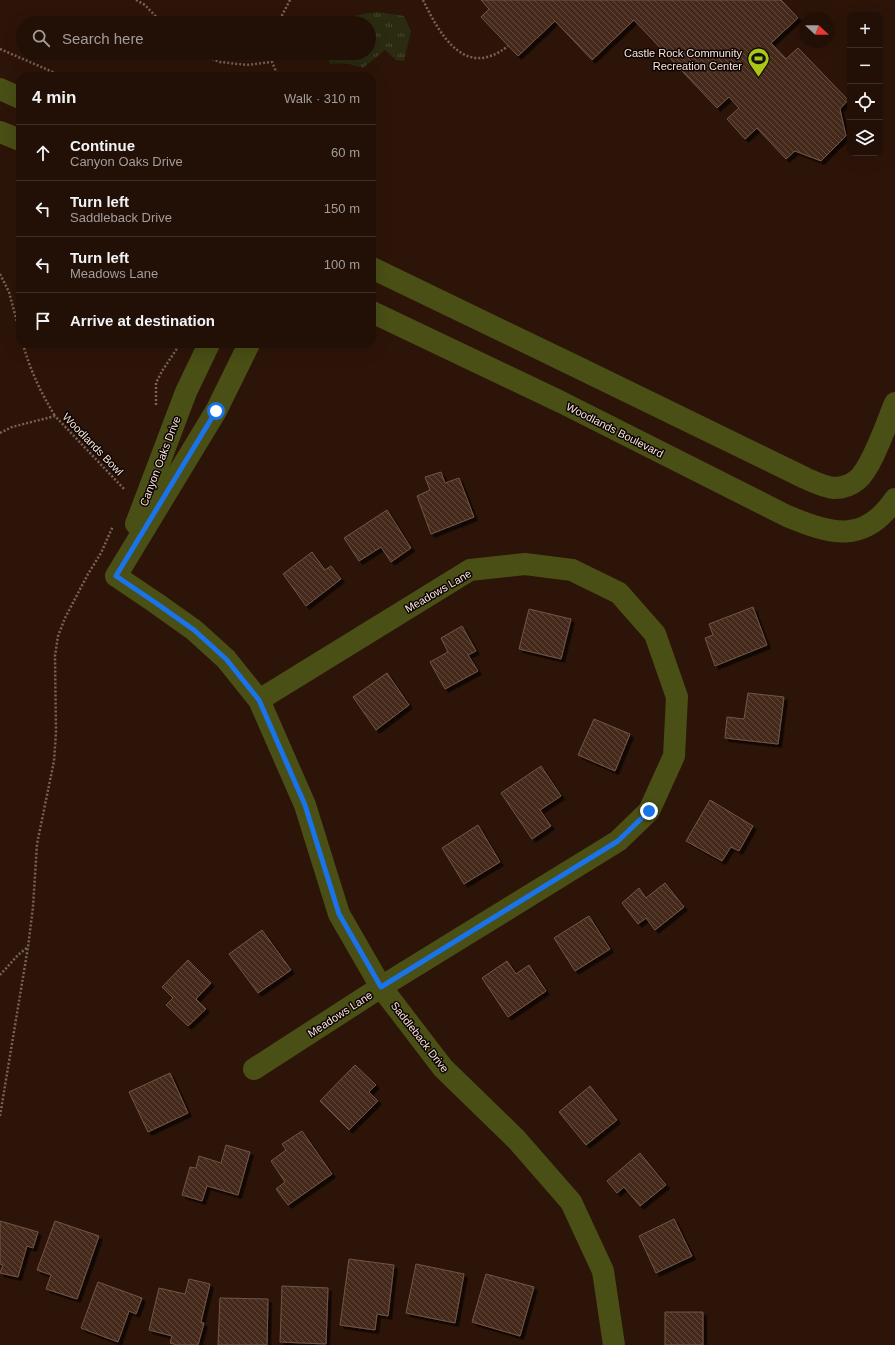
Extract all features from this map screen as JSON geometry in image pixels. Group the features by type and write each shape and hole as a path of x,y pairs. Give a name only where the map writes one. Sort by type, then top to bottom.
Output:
{"street":[{"path":"0,89 16,96"},
{"path":"0,132 16,138"},
{"path":"376,270 821,485 834,488 846,486 857,480 865,471 872,459 895,403"},
{"name":"Woodlands Boulevard","path":"376,314 560,402 787,516 817,528 834,532 849,532 862,528 876,521 895,499"},
{"name":"Canyon Oaks Drive","path":"116,576 186,392 207,348"},
{"name":"Canyon Oaks Drive","path":"116,576 216,411 247,348"},
{"name":"Meadows Lane","path":"254,1069 381,987 618,841 649,811 674,756 677,697 655,634 619,593 572,570 525,564 470,570 259,700"},
{"name":"Saddleback Drive","path":"116,576 194,630 226,659 259,700 305,805 339,914 381,987 443,1068 516,1139 571,1202 603,1271 614,1345"}],"path":[{"path":"136,0 145,5 155,16"},
{"path":"282,16 290,0"},
{"path":"423,0 430,14 458,52 472,58 486,58 500,52 508,46"},
{"path":"0,49 16,56"},
{"path":"25,60 53,72"},
{"path":"215,60 220,62 247,64 272,62 276,72"},
{"path":"0,274 9,292 16,318"},
{"path":"24,348 34,377 45,400 55,416"},
{"name":"Woodlands Bowl","path":"0,433 12,427 55,416 125,490 123,496"},
{"path":"0,1116 28,947 33,907 37,844 45,811 55,750 55,656 58,636 65,618 100,553 114,523"},
{"path":"0,975 18,955 28,947"}],"green space":[{"path":"378,12 404,16 411,31 404,61 396,60 385,50 376,57 376,16 356,16"},
{"path":"329,60 373,60 363,68 339,63 330,64"}],"building":[{"name":"Castle Rock Community Recreation Center","path":"481,0 781,0 798,18 771,43 786,59 798,48 847,99 847,101 840,109 846,136 821,161 795,151 786,159 757,128 745,139 727,119 739,108 729,97 717,108 634,20 592,60 555,21 518,56 481,17 489,9"},
{"path":"441,472 445,483 459,478 474,517 431,534 417,496 430,490 425,477"},
{"path":"387,510 411,548 391,562 381,547 359,561 344,538"},
{"path":"312,552 325,570 331,566 341,579 306,606 283,574"},
{"path":"753,607 767,645 715,666 705,638 713,635 709,624"},
{"path":"529,609 571,619 561,659 519,649"},
{"path":"462,626 476,651 468,655 478,671 445,689 430,662 448,652 441,638"},
{"path":"387,673 409,705 376,730 353,697"},
{"path":"748,693 784,697 778,744 725,738 727,717 744,719"},
{"path":"594,719 630,734 615,771 578,755"},
{"path":"541,766 561,796 540,810 551,826 532,839 501,793"},
{"path":"710,800 753,826 739,851 731,847 722,861 686,841"},
{"path":"478,825 500,862 464,884 442,848"},
{"path":"665,883 684,907 655,930 646,918 638,924 622,903 639,888 646,898"},
{"path":"589,916 610,949 575,971 554,938"},
{"path":"262,930 291,970 258,993 229,954"},
{"path":"188,960 211,983 196,999 206,1009 188,1026 166,1005 173,998 162,987"},
{"path":"507,961 516,974 529,965 546,991 508,1017 482,978"},
{"path":"355,1065 376,1085 369,1092 378,1101 349,1130 320,1101"},
{"path":"170,1073 188,1113 148,1132 129,1092"},
{"path":"590,1086 617,1120 586,1145 559,1112"},
{"path":"302,1131 332,1174 288,1205 276,1189 285,1182 271,1161 286,1150 282,1144"},
{"path":"226,1145 250,1152 238,1195 207,1186 202,1201 182,1195 190,1167 196,1168 199,1156 221,1163"},
{"path":"640,1153 666,1185 640,1206 624,1187 617,1193 607,1181"},
{"path":"674,1219 692,1256 656,1273 639,1236"},
{"path":"0,1221 38,1232 33,1248 27,1246 18,1277 0,1273 3,1265 0,1264"},
{"path":"55,1221 99,1236 77,1299 46,1289 51,1275 37,1270"},
{"path":"349,1259 394,1265 388,1316 377,1314 375,1330 340,1325"},
{"path":"416,1264 464,1274 455,1323 406,1313"},
{"path":"486,1274 534,1287 520,1336 472,1322"},
{"path":"189,1279 210,1284 201,1322 204,1323 198,1345 177,1345 170,1343 172,1336 149,1330 159,1288 185,1294"},
{"path":"98,1282 142,1298 136,1314 129,1311 118,1342 81,1328"},
{"path":"282,1286 328,1288 326,1344 280,1342"},
{"path":"220,1298 268,1299 267,1345 218,1345"},
{"path":"665,1312 703,1312 703,1345 665,1345"}],"place":[{"name":"Castle Rock Community Recreation Center","path":"758,78"}],"route":[{"path":"216,411 116,576 194,630 226,659 259,700 305,805 339,914 381,987 618,841 649,811"}]}
